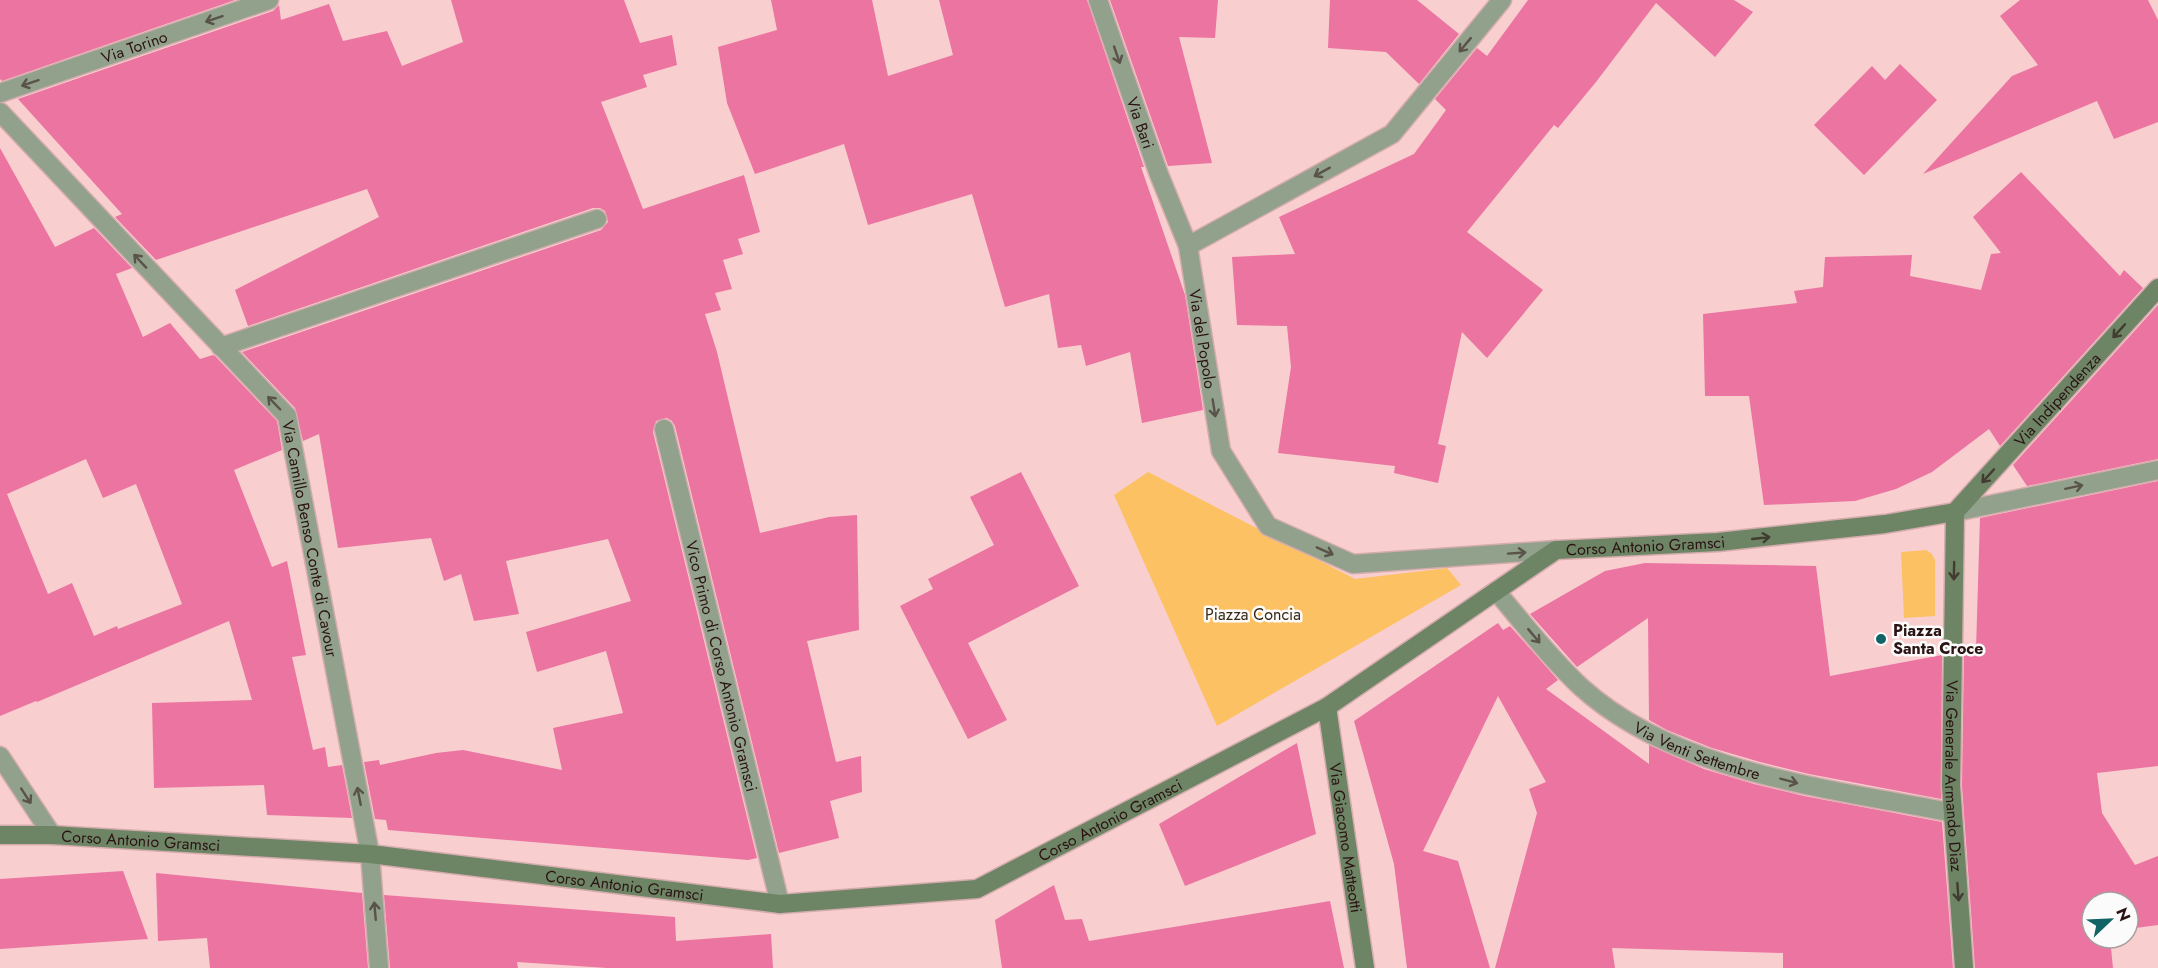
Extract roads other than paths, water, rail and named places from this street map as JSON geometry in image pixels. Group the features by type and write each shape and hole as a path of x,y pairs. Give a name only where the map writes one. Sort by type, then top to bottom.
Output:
{"street":[{"name":"Via Torino","path":"0,93 269,0"},
{"name":"Via Bari","path":"1098,0 1158,172 1188,246"},
{"path":"1188,246 1392,134 1502,0"},
{"name":"Via Camillo Benso Conte di Cavour","path":"0,112 287,416 370,854 379,968"},
{"path":"221,347 597,219"},
{"name":"Via del Popolo","path":"1188,246 1221,451 1268,526 1353,564 1556,550"},
{"name":"Via Indipendenza","path":"1955,512 2158,288"},
{"name":"Vico Primo di Corso Antonio Gramsci","path":"664,429 780,903"},
{"name":"Corso Antonio Gramsci","path":"0,835 52,835 370,854 780,903 977,889 1327,706 1556,550 1718,542 1885,524 1955,512 2158,470"},
{"name":"Via Generale Armando Diaz","path":"1955,512 1951,762 1964,968"},
{"name":"Via Venti Settembre","path":"1496,591 1546,650 1582,687 1622,718 1667,742 1725,763 1796,783 1953,813"},
{"name":"Via Giacomo Matteotti","path":"1327,706 1365,968"},
{"path":"0,756 52,835"}],"place":[{"name":"Piazza Santa Croce","path":"1881,639"}],"park label":[{"name":"Piazza Concia","path":"1253,614"}]}
